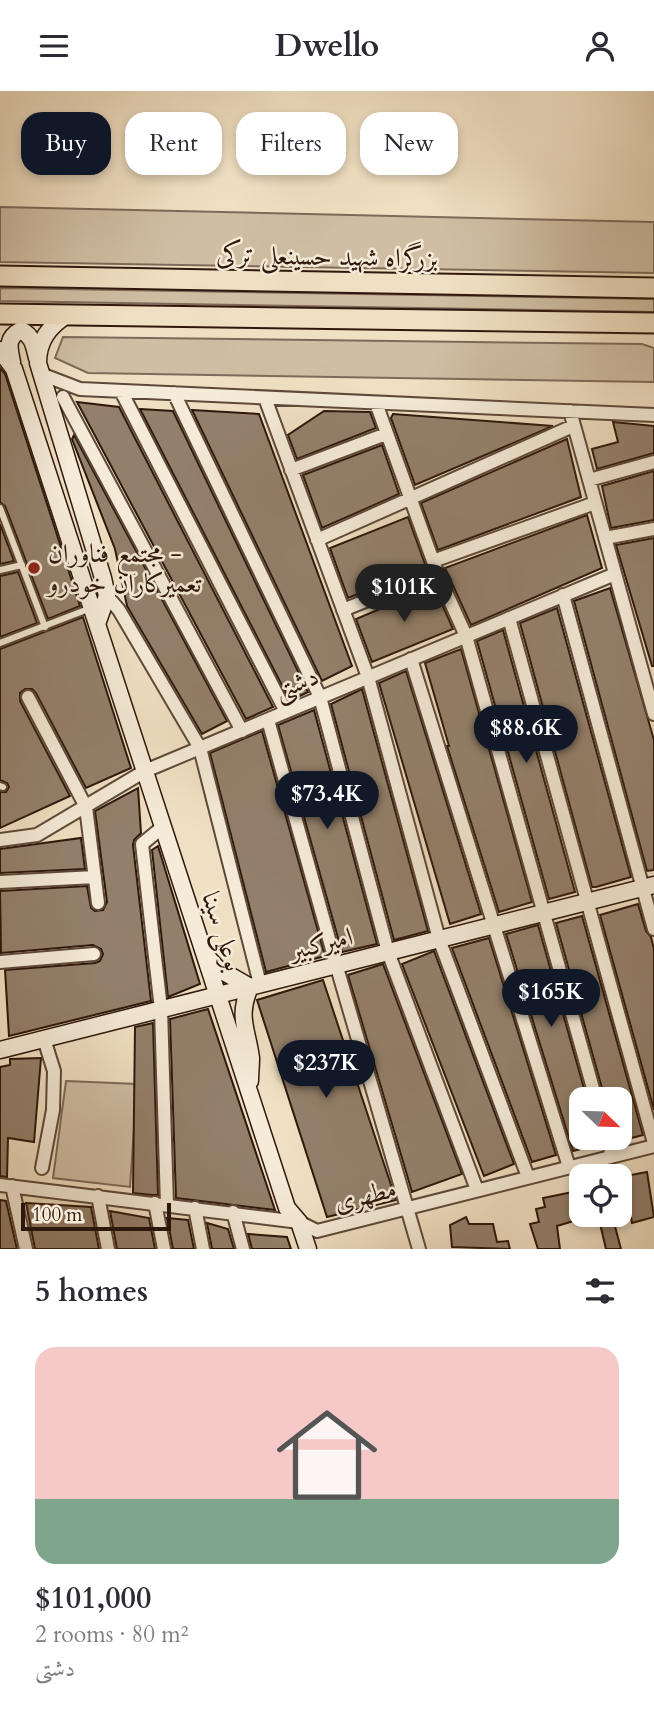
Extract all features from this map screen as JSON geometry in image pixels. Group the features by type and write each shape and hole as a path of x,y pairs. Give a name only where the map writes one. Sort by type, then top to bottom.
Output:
{"highway":[{"name":"بزرگراه شهید حسینعلی ترکی","path":"0,276 654,288"},
{"path":"0,314 654,323"}],"main road":[{"path":"39,369 43,338 50,326 68,314"},
{"path":"14,369 8,344 12,335 21,330 28,333 34,344 39,369 107,596 97,624"},
{"name":"بوعلی سینا","path":"0,350 14,369 288,1207 299,1222 308,1249"},
{"name":"امیرکبیر","path":"0,1050 649,886"},
{"path":"206,955 217,968 255,986 244,1001 242,1016 251,1058 250,1091"},
{"path":"190,1002 204,1006 229,1027"}],"street":[{"path":"39,369 80,389 654,415"},
{"path":"53,413 58,401 80,389"},
{"path":"121,391 286,712"},
{"path":"174,393 320,697 388,952 477,1191"},
{"path":"63,397 242,731"},
{"path":"264,398 368,677 439,939 528,1177"},
{"path":"376,403 435,567 466,636 593,1087"},
{"path":"570,411 654,714"},
{"path":"317,540 573,426"},
{"path":"291,470 386,435"},
{"path":"589,480 654,462"},
{"path":"343,610 435,567 595,503"},
{"path":"605,538 654,529"},
{"name":"دشتی","path":"0,840 37,835 145,771 615,573"},
{"path":"563,595 649,886 654,929"},
{"path":"107,596 200,748 255,986"},
{"path":"509,618 654,1144"},
{"path":"411,659 569,1167"},
{"path":"28,697 86,807 98,903"},
{"path":"268,720 419,1249"},
{"path":"164,826 142,844 161,1009 161,1204 164,1249"},
{"path":"0,882 95,877"},
{"path":"0,962 94,954"},
{"path":"42,1168 53,1110 54,1071 44,1039"},
{"name":"مطهری","path":"581,1164 654,1144"},
{"path":"610,1150 612,1156"},
{"name":"مطهری","path":"6,1185 233,1212 299,1222 317,1231 569,1167"},
{"path":"6,1185 26,1249"},
{"path":"98,1196 108,1249"},
{"path":"195,1208 203,1249"},
{"path":"233,1212 243,1249"}],"lane":[{"path":"0,509 45,627"},
{"path":"0,570 22,565"},
{"path":"0,643 92,608 107,596"}],"shaded area":[{"path":"0,207 654,222 654,273 0,262"},
{"path":"0,288 654,299 654,312 0,301"},
{"path":"63,337 642,344 654,348 654,382 88,373 55,358"},
{"path":"66,1081 137,1084 130,1187 53,1178"}],"building":[{"path":"0,368 5,374 80,606 48,619 5,506 0,502"},
{"path":"77,402 119,407 273,707 246,719"},
{"path":"140,409 173,411 308,692 290,701"},
{"path":"192,410 259,414 352,666 322,681"},
{"path":"324,411 370,412 376,428 297,459 288,435"},
{"path":"393,414 553,426 415,485 391,418"},
{"path":"613,422 654,426 654,453 597,469 592,449 618,442"},
{"path":"74,435 227,721 202,734 127,606 115,549 72,439"},
{"path":"567,439 581,497 438,550 421,503"},
{"path":"382,445 399,494 322,528 303,475"},
{"path":"654,471 654,520 611,528 602,486"},
{"path":"587,515 602,568 471,625 445,568"},
{"path":"408,517 426,567 348,598 330,548"},
{"path":"0,524 14,561 0,564"},
{"path":"654,538 654,666 652,666 616,545"},
{"path":"18,572 37,623 0,637 0,576"},
{"path":"434,586 453,629 372,662 356,619"},
{"path":"610,588 654,740 654,870 647,871 574,601"},
{"path":"557,608 631,877 596,887 592,887 520,623"},
{"path":"83,617 131,768 86,788 36,693 32,689 25,689 20,693 20,701 70,796 0,828 0,792 6,792 9,787 0,780 0,649"},
{"path":"503,630 575,892 549,899 477,641"},
{"path":"461,649 532,902 499,912 447,746 425,663"},
{"path":"406,671 481,914 450,924 379,683"},
{"path":"362,689 428,931 394,940 331,704"},
{"path":"314,710 377,944 342,952 278,725"},
{"path":"262,731 325,956 266,972 210,753"},
{"path":"138,788 141,833 133,845 151,1001 9,1036 5,970 95,963 100,961 103,954 101,949 93,945 1,953 0,891 87,886 91,908 95,911 103,910 107,902 95,811"},
{"path":"81,838 85,869 0,873 0,849"},
{"path":"158,846 200,984 168,997 152,850"},
{"path":"638,904 654,949 654,1110 600,915"},
{"path":"582,916 630,1087 602,1087 556,923"},
{"path":"538,925 584,1087 569,1087 569,1138 506,934"},
{"path":"489,938 556,1155 532,1162 452,948"},
{"path":"434,951 514,1164 484,1176 402,964"},
{"path":"383,964 462,1174 412,1192 348,975"},
{"path":"323,980 396,1200 327,1217 257,1000"},
{"path":"208,1009 275,1210 176,1198 170,1019"},
{"path":"153,1023 158,1195 133,1193 135,1027"},
{"path":"41,1058 34,1142 8,1138 7,1177 0,1176 0,1067 10,1065 10,1059"},
{"path":"632,1096 643,1135 632,1138"},
{"path":"647,1172 654,1217 632,1223 632,1175"},
{"path":"569,1193 569,1222 557,1226 560,1249 538,1249 530,1224 539,1222 536,1209 545,1207 543,1198"},
{"path":"0,1200 6,1201 17,1249 0,1249"},
{"path":"26,1203 91,1207 99,1249 35,1249"},
{"path":"110,1211 149,1218 155,1249 117,1249"},
{"path":"466,1217 469,1224 493,1224 497,1242 508,1241 510,1249 452,1247 450,1225"},
{"path":"167,1218 188,1220 194,1249 173,1249"},
{"path":"207,1223 228,1229 234,1249 212,1249"},
{"path":"601,1227 615,1227 621,1249 606,1249"},
{"path":"248,1234 287,1237 291,1249 252,1249"}],"place":[{"name":"مجتمع فناوران - تعمیرکاران خودرو","path":"34,568"}]}
